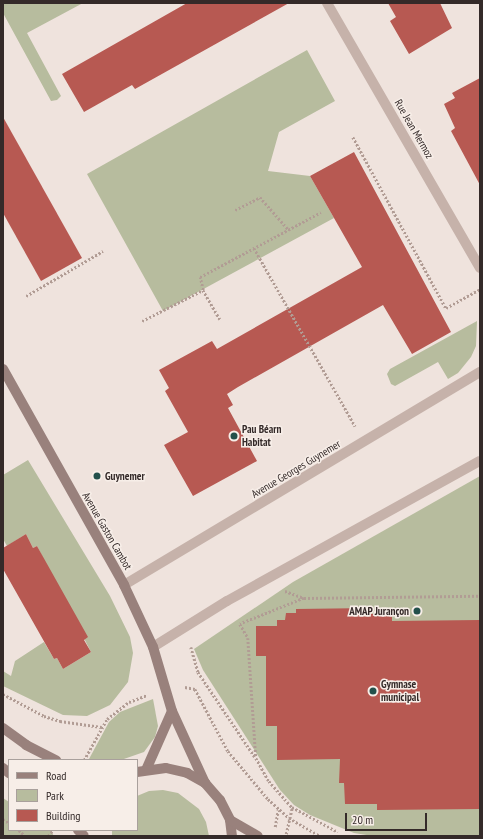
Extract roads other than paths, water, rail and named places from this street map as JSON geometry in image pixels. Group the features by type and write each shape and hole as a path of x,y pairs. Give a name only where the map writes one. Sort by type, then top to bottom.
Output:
{"street":[{"name":"Rue Jean Mermoz","path":"327,3 480,268"},
{"name":"Avenue Gaston Cambot","path":"3,370 124,585 153,647 172,711 205,783"},
{"name":"Avenue Georges Guynemer","path":"124,585 480,372"},
{"path":"153,647 262,582 480,462"},
{"path":"141,771 172,711"},
{"path":"3,728 26,745 54,759"},
{"path":"141,771 166,768 187,773 205,783 220,800 230,820 232,836"},
{"path":"230,820 258,836"}],"place":[{"name":"Pau Béarn Habitat","path":"234,436"},
{"name":"Guynemer","path":"97,476"},
{"name":"AMAP Jurançon","path":"417,611"},
{"name":"Gymnase municipal","path":"373,691"}]}
